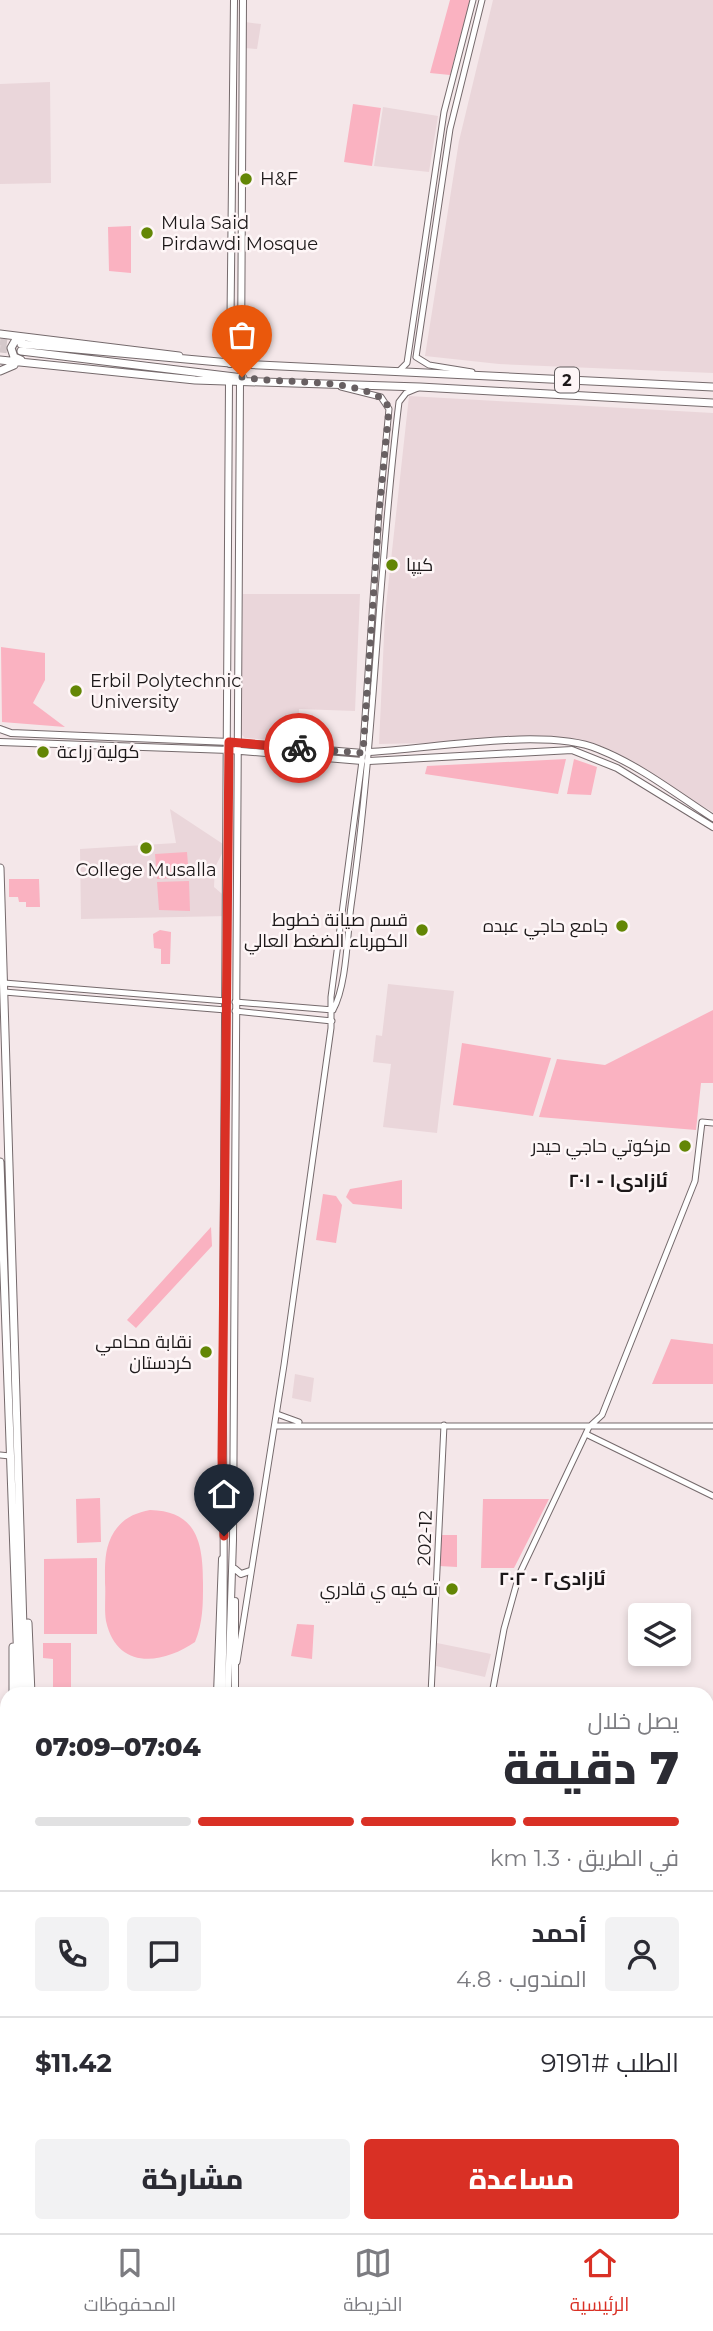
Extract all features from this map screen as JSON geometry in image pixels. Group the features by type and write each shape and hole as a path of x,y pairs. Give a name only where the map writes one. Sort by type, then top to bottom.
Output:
{"highway":[{"name":"2","path":"0,327 22,344 40,339 241,365 713,387"},
{"path":"3,335 22,344 268,382"},
{"path":"35,364 16,358 12,346 21,338 40,339"},
{"path":"22,344 200,361"},
{"name":"2","path":"2,360 229,382 421,387 713,403"},
{"path":"0,371 8,366 35,364"},
{"path":"0,868 13,1249 18,1538 25,1687"},
{"path":"0,1162 10,1456 18,1538 15,1687"},
{"path":"2,1233 8,1238 12,1233"},
{"path":"3,1251 6,1245 13,1249"},
{"path":"18,1538 26,1571 31,1687"}],"main road":[{"path":"230,364 234,0"},
{"path":"241,365 243,0"},
{"path":"230,340 241,341"},
{"path":"228,1687 233,1540 235,1011 229,382"},
{"path":"220,1687 224,1536 226,1001 239,583 240,382"},
{"path":"229,426 240,426"},
{"path":"229,583 239,583"},
{"path":"0,729 8,733 101,741 112,746 233,747"},
{"path":"8,733 4,741 101,741 112,737 366,757 572,750 617,768 713,827"},
{"path":"112,737 112,746"},
{"path":"366,757 489,743 562,740 584,744 621,760 713,818"},
{"path":"489,743 490,752"},
{"path":"617,768 621,760"},
{"path":"223,1374 232,1374"},
{"path":"233,1540 235,1687"},
{"path":"235,1569 241,1574 250,1570"}],"street":[{"path":"388,373 405,368 408,355 442,126 473,0"},
{"path":"408,355 412,362 416,357 448,140 482,0"},
{"path":"462,44 470,46"},
{"path":"416,357 429,365 482,375"},
{"path":"333,386 381,397 389,409"},
{"path":"235,1679 250,1570 277,1414 333,1010 345,952 399,402 406,393 421,387"},
{"path":"366,757 379,512 391,398 397,398 399,402"},
{"path":"4,988 226,1001"},
{"path":"4,988 226,1010"},
{"path":"188,1007 189,998"},
{"path":"235,1002 333,1010"},
{"path":"235,1011 332,1021"},
{"path":"493,1687 504,1629 519,1575 588,1435 589,1427 602,1415 694,1186 702,1122 713,1123"},
{"path":"277,1414 313,1425"},
{"name":"202-12","path":"431,1687 444,1425"},
{"path":"275,1426 713,1426"},
{"path":"588,1435 713,1496"},
{"path":"0,1455 10,1456"}],"shaded area":[{"path":"450,0 470,0 450,75 430,73"},
{"path":"493,0 713,0 713,373 499,364 425,356 459,141"},
{"path":"245,22 261,24 257,49 245,48"},
{"path":"50,82 51,183 0,184 0,84"},
{"path":"353,104 381,108 372,166 344,162"},
{"path":"383,107 438,116 429,172 374,166"},
{"path":"131,226 131,273 109,271 108,227"},
{"path":"409,396 713,413 713,812 598,748 562,740 379,744 385,615"},
{"path":"243,594 360,594 355,711 299,709 298,742 245,738 241,734"},
{"path":"1,647 45,653 45,680 33,703 65,727 2,722"},
{"path":"566,759 558,794 425,774 427,766"},
{"path":"574,759 597,767 591,795 567,794"},
{"path":"170,809 226,846 215,867 214,887 228,899 228,916 81,919 80,849 176,843"},
{"path":"187,852 189,877 157,879 155,854"},
{"path":"9,879 39,879 40,907 26,907 26,902 19,902 18,897 9,897"},
{"path":"189,881 190,911 159,910 157,882"},
{"path":"160,930 171,932 170,964 161,964 161,949 154,948 153,934"},
{"path":"388,984 454,991 437,1133 383,1127 391,1064 373,1062 376,1035 382,1036"},
{"path":"713,1010 713,1083 701,1083 696,1130 539,1117 557,1059 605,1065"},
{"path":"462,1043 551,1058 533,1116 453,1105"},
{"path":"402,1180 402,1209 353,1204 346,1197 350,1189"},
{"path":"323,1194 336,1196 342,1205 336,1243 316,1240"},
{"path":"211,1227 212,1246 136,1328 127,1320"},
{"path":"671,1339 713,1344 713,1384 652,1384"},
{"path":"295,1374 314,1378 311,1402 292,1398"},
{"path":"100,1498 101,1542 77,1543 76,1499"},
{"path":"483,1499 549,1499 514,1568 481,1568"},
{"path":"150,1510 178,1516 194,1532 199,1543 203,1568 203,1606 195,1642 169,1655 143,1658 120,1648 112,1637 105,1616 105,1563 108,1544 121,1523"},
{"path":"440,1535 457,1535 457,1567 439,1566"},
{"path":"97,1558 97,1634 44,1634 44,1559"},
{"path":"297,1624 314,1625 312,1659 291,1656"},
{"path":"43,1643 71,1643 71,1687 53,1687 53,1659 43,1658"},
{"path":"437,1643 491,1654 485,1677 436,1666"}],"tunnel":[{"path":"0,342 17,344"},
{"path":"0,349 21,351"}],"way so far":[{"path":"242,377 365,392 381,397 389,409 371,614 363,753 299,748"}],"place":[{"name":"H&F","path":"246,179"},
{"name":"Mula Said Pirdawdi Mosque","path":"147,233"},
{"name":"كيپا","path":"392,565"},
{"name":"Erbil Polytechnic University","path":"76,691"},
{"name":"كولية زراعة","path":"43,752"},
{"name":"College Musalla","path":"146,848"},
{"name":"جامع حاجي عبده","path":"622,926"},
{"name":"قسم صيانة خطوط الكهرباء الضغط العالي","path":"422,930"},
{"name":"مزكوتي حاجي حيدر","path":"685,1146"},
{"name":"نقابة محامي كردستان","path":"206,1352"},
{"name":"ته كيه ي قادري","path":"452,1589"}],"district":[{"name":"ئازادی١ - ٢٠١","path":"618,1180"},
{"name":"ئازادی٢ - ٢٠٢","path":"552,1578"}],"route":[{"path":"224,1536 222,1458 229,742 299,748"}]}
